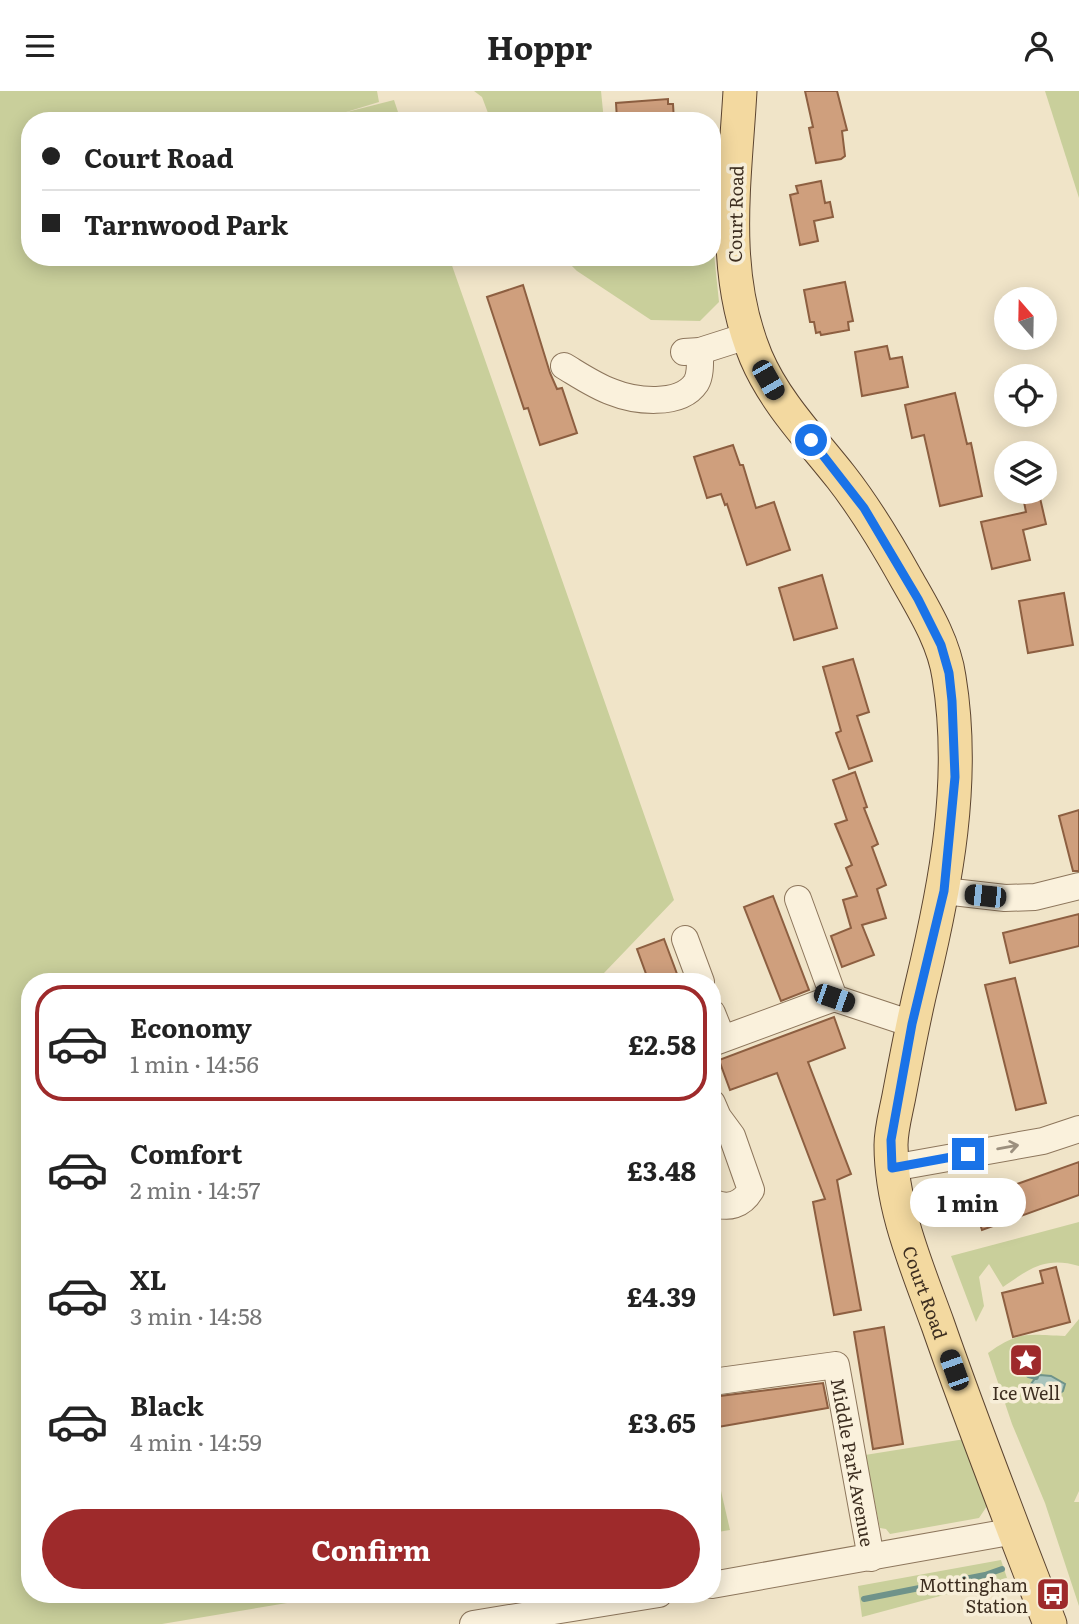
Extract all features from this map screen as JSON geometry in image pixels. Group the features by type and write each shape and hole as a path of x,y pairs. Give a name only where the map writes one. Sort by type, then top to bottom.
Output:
{"main road":[{"name":"Court Road","path":"740,91 731,229 736,288 747,336 758,363 778,397 864,508 918,599 941,645 949,673 955,777 944,891 912,1024 891,1140 892,1168 901,1220 985,1459 1050,1624"}],"street":[{"path":"564,366 614,393 655,399 680,394 696,383 700,368 692,351 747,336"},
{"path":"944,891 1005,898 1035,897 1079,886"},
{"path":"799,899 834,998"},
{"path":"685,939 698,973"},
{"path":"721,1039 834,998 912,1024"},
{"path":"721,1122 732,1136 751,1190 745,1200 737,1205 721,1205"},
{"path":"892,1168 1043,1141 1079,1129"},
{"name":"Middle Park Avenue","path":"721,1381 836,1365 871,1558"},
{"name":"Middle Park Avenue","path":"721,1583 1015,1531"},
{"path":"473,1624 603,1603"}],"green space":[{"path":"0,91 377,91 379,102 346,112 21,112 21,266 452,266 674,900 604,973 21,973 21,1603 287,1603 162,1624 0,1624"},
{"path":"474,91 601,91 603,112 488,112 482,97"},
{"path":"1045,91 1079,91 1079,198"},
{"path":"394,100 398,112 347,112"},
{"path":"572,266 715,266 719,302 700,321 651,320"},
{"path":"1079,1222 1079,1266 1056,1263 1038,1266 1003,1287 989,1264 979,1277 984,1306 976,1322 951,1256"},
{"path":"1079,1319 1079,1491 1074,1502 1079,1502 1079,1606 1045,1503 1012,1424 988,1353 1025,1335 1065,1336"},
{"path":"965,1439 986,1500 987,1506 979,1518 890,1534 886,1529 880,1528 865,1455"},
{"path":"721,1491 730,1530 721,1532"},
{"path":"1001,1560 1007,1578 862,1617 858,1586"}],"water":[{"path":"1040,1375 1051,1376 1065,1384 1063,1391 1051,1400 1041,1399 1031,1384"}],"building":[{"path":"805,91 837,91 847,130 842,131 845,156 841,159 816,163 809,128 813,127"},
{"path":"668,99 668,104 673,104 673,112 617,112 616,103"},
{"path":"821,181 825,203 830,202 833,217 814,221 818,241 800,245 790,195 798,193 796,186"},
{"path":"845,282 853,321 848,322 849,330 821,335 820,332 816,333 814,322 810,322 804,290"},
{"path":"523,285 550,373 557,389 562,388 577,433 540,445 528,408 524,409 487,297"},
{"path":"887,346 890,359 902,357 908,387 862,396 855,352"},
{"path":"955,393 967,444 971,443 982,496 940,506 924,435 912,438 905,405"},
{"path":"733,445 740,465 743,465 756,508 774,502 790,550 747,565 727,504 725,505 721,494 707,498 694,457"},
{"path":"1024,504 1041,504 1046,524 1023,530 1030,560 992,569 981,522 1026,512"},
{"path":"822,575 837,628 794,640 779,588"},
{"path":"1064,593 1073,645 1028,653 1019,601"},
{"path":"853,659 869,712 857,716 872,761 849,769 836,733 841,731 823,667"},
{"path":"855,772 867,807 864,808 878,844 872,847 886,885 877,889 886,918 862,925 874,955 842,967 831,936 851,928 843,900 857,896 846,868 852,865 835,824 847,820 833,780"},
{"path":"1079,810 1079,871 1073,871 1059,816"},
{"path":"773,896 809,990 781,1001 744,907"},
{"path":"1079,914 1079,946 1010,963 1003,933"},
{"path":"664,939 677,973 646,973 637,949"},
{"path":"1015,978 1046,1103 1016,1110 985,985"},
{"path":"834,1017 845,1048 808,1062 851,1174 837,1180 861,1310 834,1315 813,1202 825,1199 777,1073 730,1090 721,1059"},
{"path":"1079,1162 1079,1195 982,1230 972,1200"},
{"path":"1056,1267 1070,1322 1013,1337 1002,1293 1043,1283 1040,1271"},
{"path":"884,1327 903,1444 873,1449 854,1332"},
{"path":"823,1383 828,1408 721,1426 721,1396"}],"waterway":[{"path":"1029,1375 1036,1377"},
{"path":"864,1599 985,1575 1002,1569"}],"place":[{"name":"Ice Well","path":"1026,1360"},
{"name":"Mottingham Station","path":"1053,1594"}],"route":[{"path":"811,440 844,479 891,551 931,623 949,673 955,777 944,891 912,1024 891,1140 892,1168 968,1154"}]}
